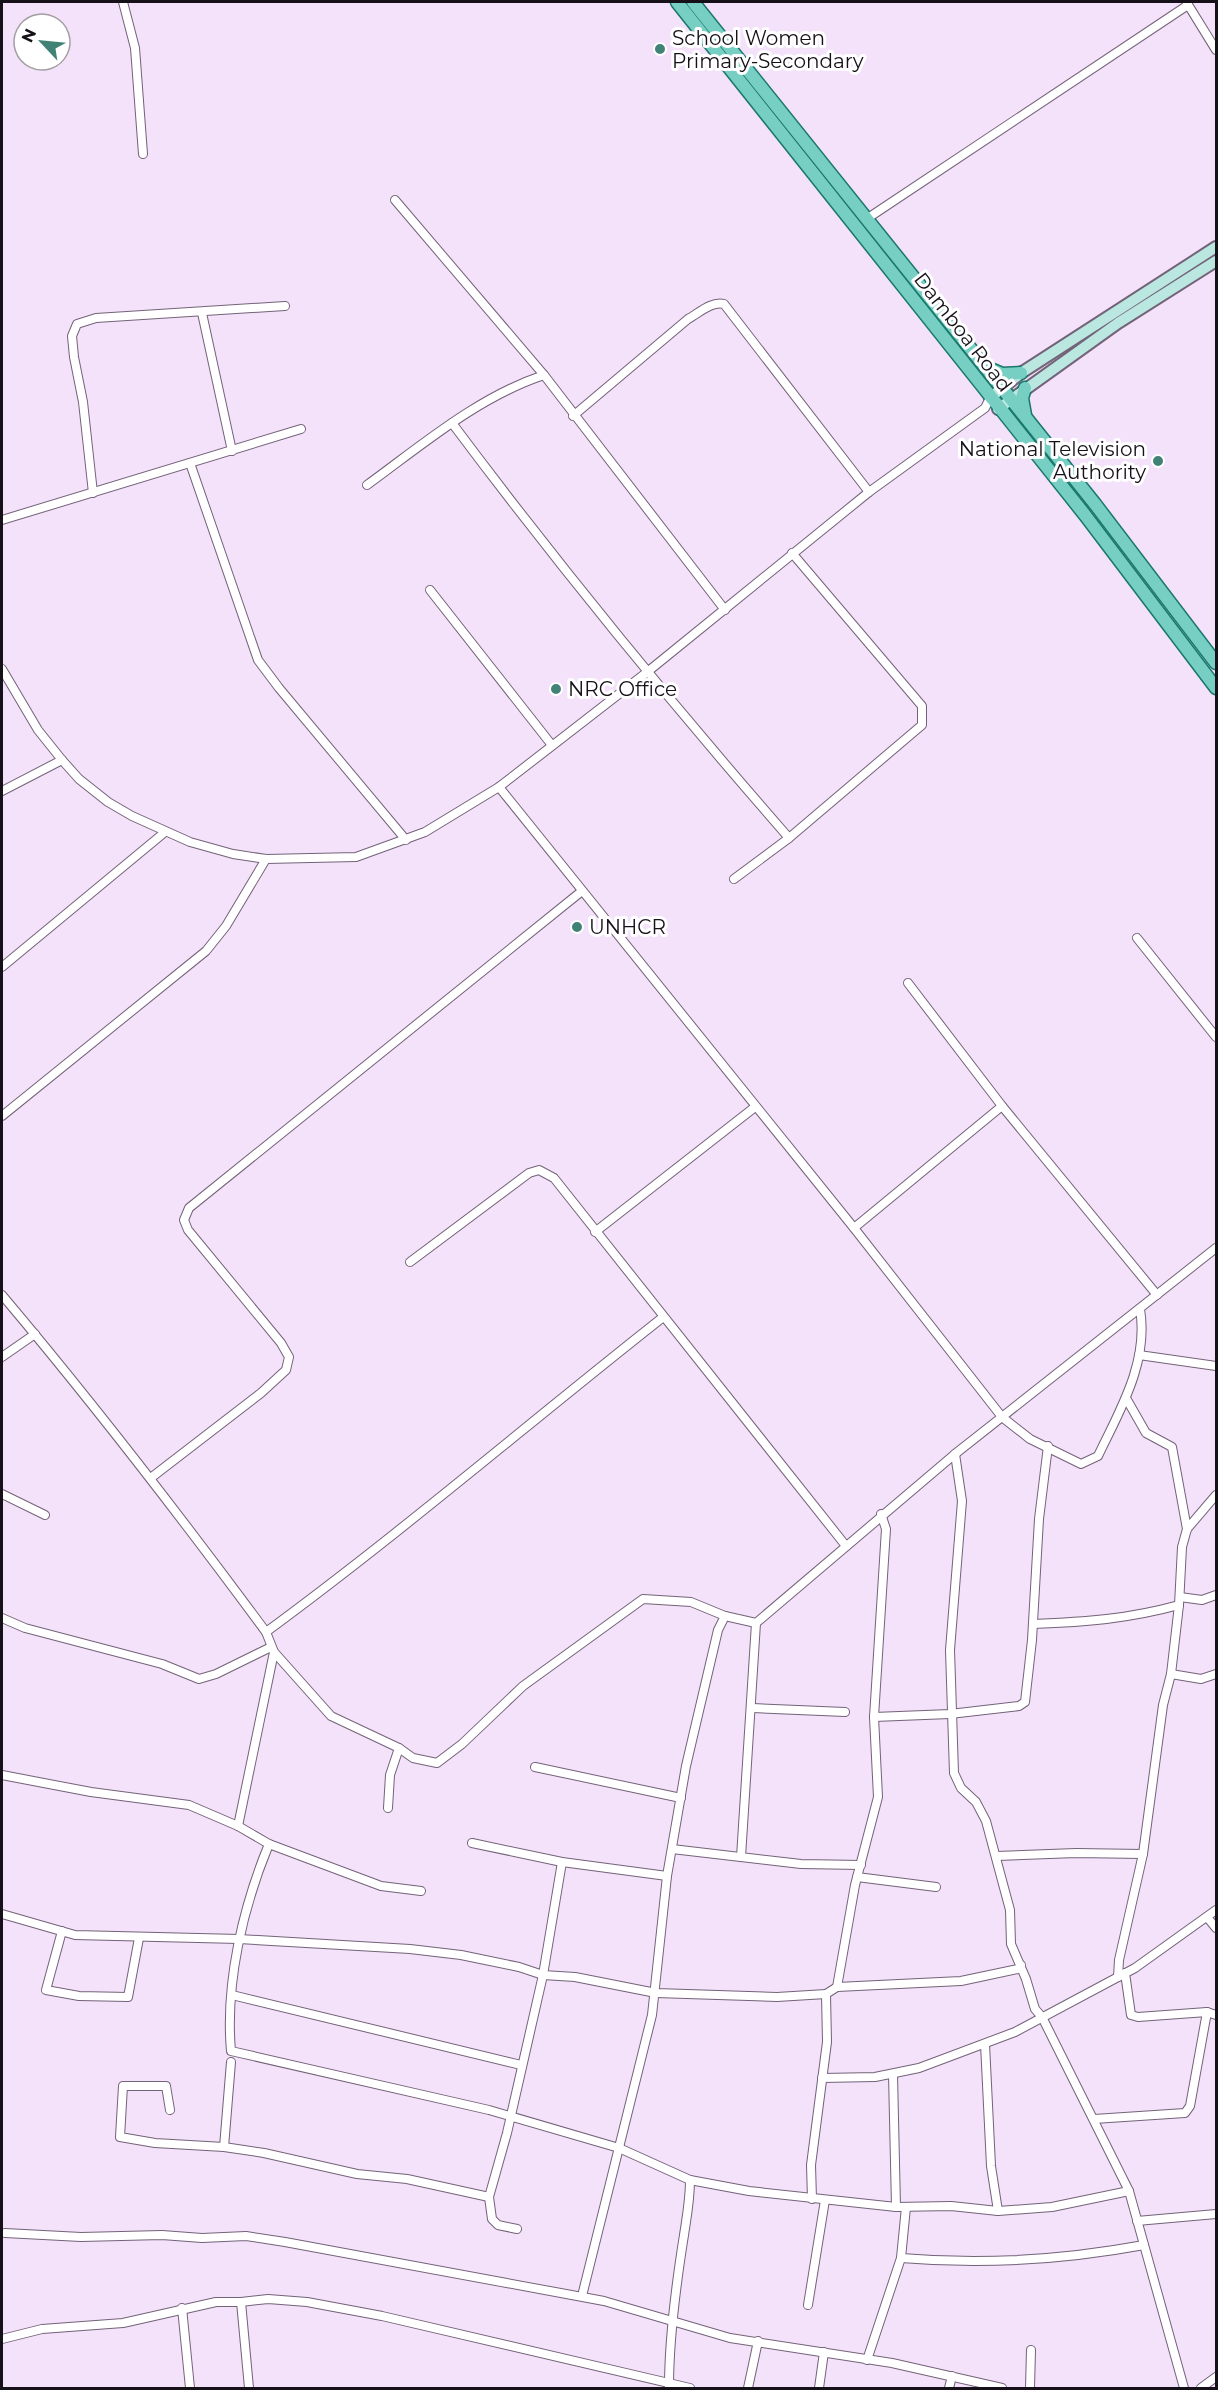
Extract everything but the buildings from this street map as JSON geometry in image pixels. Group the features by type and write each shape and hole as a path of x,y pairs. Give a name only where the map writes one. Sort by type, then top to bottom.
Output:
{"main road":[{"name":"Damboa Road","path":"677,2 991,405 1092,524 1216,688"},
{"name":"Damboa Road","path":"693,2 1102,513 1216,663"},
{"path":"984,365 1002,374 1021,373"},
{"path":"1025,388 1022,409 1030,424"}],"street":[{"path":"123,2 135,48 143,154"},
{"path":"868,218 1187,3 1216,50"},
{"path":"395,200 544,375 573,416 725,610"},
{"path":"991,405 1001,388 1021,373 1216,246"},
{"path":"2,669 38,730 62,760 108,802 165,832 222,851 266,859 356,857 425,832 498,787 550,744 646,673 870,492 991,405 1009,399 1118,323 1216,261"},
{"path":"573,416 688,319 708,307 723,304 870,492"},
{"path":"93,493 83,402 72,336 77,324 96,318 285,306"},
{"path":"202,313 232,451"},
{"path":"367,485 452,423 519,383 544,375"},
{"path":"452,423 544,546 646,673 789,838"},
{"path":"2,520 301,429"},
{"path":"190,463 258,660 406,840"},
{"path":"734,879 789,838 922,725 924,717 922,706 792,553"},
{"path":"430,590 550,744"},
{"path":"2,790 62,760"},
{"path":"498,787 754,1107 854,1228 1002,1417 1030,1439 1081,1464 1090,1462 1098,1456 1126,1398 1139,1355 1144,1330 1140,1309"},
{"path":"2,967 165,832"},
{"path":"2,1116 206,951 226,926 266,859"},
{"path":"152,1477 261,1394 286,1370 289,1357 281,1343 188,1230 184,1220 189,1208 582,891"},
{"path":"1137,938 1216,1037"},
{"path":"908,983 1002,1106 1157,1295"},
{"path":"854,1228 1002,1106"},
{"path":"595,1232 754,1107"},
{"path":"410,1262 529,1173 539,1170 554,1178 846,1546"},
{"path":"741,1857 756,1623 881,1514 1216,1248"},
{"path":"2,1295 120,1442 152,1477 266,1632 273,1649 331,1716 399,1748 412,1758 437,1763 462,1744 523,1686 643,1599 691,1602 725,1616 756,1623"},
{"path":"266,1632 341,1577 527,1424 663,1318"},
{"path":"2,1357 35,1334"},
{"path":"1139,1355 1216,1366"},
{"path":"1126,1398 1146,1432 1172,1447 1187,1529 1179,1573 1180,1601 1171,1674 1163,1705 1143,1854 1119,1960 1121,1975 1131,2015 1138,2017 1207,2012 1216,2015"},
{"path":"874,1717 951,1714 1019,1706 1025,1702 1033,1624 1039,1519 1048,1446"},
{"path":"955,1454 962,1501 950,1650 954,1773 962,1788 976,1802 987,1821 1010,1910 1011,1944 1021,1965 1035,2009 1042,2017 1130,2191 1184,2388"},
{"path":"2,1494 45,1515"},
{"path":"1187,1529 1216,1495"},
{"path":"837,1987 857,1877 878,1797 874,1717 886,1529 881,1514"},
{"path":"1033,1624 1085,1623 1147,1614 1180,1601 1202,1600 1216,1595"},
{"path":"582,2296 656,1993 667,1876 681,1798 712,1655 725,1616"},
{"path":"2,1618 25,1628 162,1664 199,1679 273,1649"},
{"path":"238,1826 273,1649"},
{"path":"1171,1674 1201,1679 1216,1674"},
{"path":"752,1708 845,1712"},
{"path":"388,1808 390,1775 399,1748"},
{"path":"535,1767 681,1798"},
{"path":"2,1775 91,1792 189,1805 238,1826 269,1844 381,1886 421,1891"},
{"path":"472,1843 562,1862 667,1876"},
{"path":"269,1844 239,1939 229,2031 231,2051 510,2117 619,2148 690,2180 812,2199 906,2207 951,2206 998,2211 1052,2207 1130,2191"},
{"path":"672,1849 801,1864 861,1865"},
{"path":"996,1856 1076,1853 1143,1854"},
{"path":"517,2229 498,2225 492,2220 489,2197 543,1975 562,1862"},
{"path":"857,1877 936,1887"},
{"path":"822,2078 893,2074 919,2068 1015,2032 1121,1975 1216,1910"},
{"path":"2,1914 75,1935 239,1939 410,1949 496,1962 543,1975 575,1977 656,1993 734,1996 826,1994 837,1987 961,1981 1018,1969 1021,1965"},
{"path":"1207,1917 1216,1928"},
{"path":"62,1931 46,1990 79,1996 128,1997 139,1938"},
{"path":"812,2199 811,2165 827,2042 826,1994"},
{"path":"232,1995 521,2065"},
{"path":"1094,2119 1185,2113 1190,2106 1207,2012"},
{"path":"985,2044 991,2166 998,2211"},
{"path":"224,2147 231,2062"},
{"path":"893,2074 896,2206"},
{"path":"170,2110 166,2086 123,2086 120,2137 155,2143 224,2147 357,2174 408,2179 489,2197"},
{"path":"669,2386 673,2323 684,2233 691,2206 690,2180"},
{"path":"808,2305 825,2200"},
{"path":"867,2360 901,2258 906,2207"},
{"path":"1137,2221 1216,2214"},
{"path":"5,2233 81,2237 246,2236 348,2252 479,2279 582,2296 673,2323 758,2342 952,2376 1002,2388"},
{"path":"901,2258 992,2263 1073,2256 1144,2246"},
{"path":"2,2338 42,2329 123,2323 216,2301 241,2302 268,2299 306,2302 371,2314 669,2386 690,2388"},
{"path":"241,2302 249,2388"},
{"path":"182,2308 190,2388"},
{"path":"748,2388 758,2342"},
{"path":"1030,2388 1031,2350"},
{"path":"819,2388 824,2352"},
{"path":"949,2388 952,2376"},
{"path":"1201,2388 1216,2377"}],"place":[{"name":"School Women Primary-Secondary","path":"660,49"},
{"name":"National Television Authority","path":"1158,461"},
{"name":"NRC Office","path":"556,689"},
{"name":"UNHCR","path":"577,927"}]}
